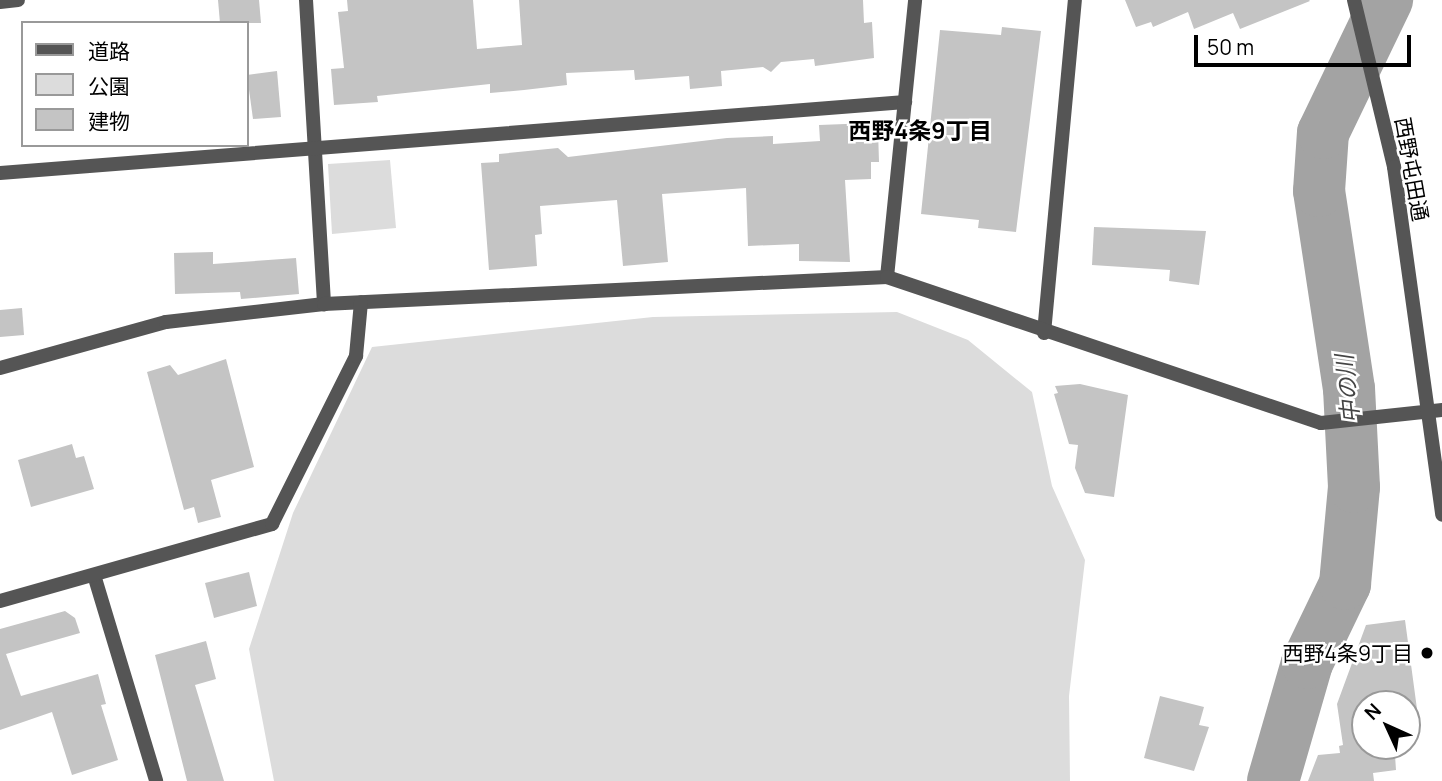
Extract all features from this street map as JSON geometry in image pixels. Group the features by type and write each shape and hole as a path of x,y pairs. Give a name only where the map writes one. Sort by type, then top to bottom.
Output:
{"street":[{"path":"0,2 18,0"},
{"path":"306,0 324,303"},
{"path":"887,277 915,0"},
{"path":"1044,333 1076,0"},
{"name":"西野屯田通","path":"1355,5 1394,167 1435,411 1442,515"},
{"path":"0,173 905,102"},
{"path":"0,368 166,322 324,303 887,277 1044,333 1321,424 1435,411"},
{"path":"0,601 271,524 356,356 361,302"},
{"path":"94,575 156,781"}],"green space":[{"path":"390,160 396,228 332,234 328,164"},
{"path":"897,312 968,340 1032,392 1052,486 1085,560 1069,696 1070,781 274,781 249,649 293,513 372,347 653,317"}],"building":[{"path":"218,0 259,0 261,23 220,21"},
{"path":"347,0 473,0 477,49 522,45 519,0 863,0 864,23 872,22 874,58 815,66 814,59 781,62 771,72 763,67 721,71 722,86 690,89 689,76 635,80 634,70 566,73 567,85 490,93 490,84 377,96 378,102 334,105 331,69 344,68 338,12 348,11"},
{"path":"1125,0 1310,1 1240,29 1233,13 1194,29 1188,12 1153,27 1151,22 1136,27"},
{"path":"1002,27 1041,31 1016,232 978,228 979,220 921,214 940,30 1001,35"},
{"path":"277,71 281,117 253,119 248,75"},
{"path":"872,123 878,130 879,162 871,162 871,179 845,180 850,262 799,261 799,244 748,246 746,188 662,194 668,262 623,266 617,200 540,206 542,234 535,235 537,266 489,270 481,163 499,162 499,154 558,148 568,157 727,138 773,136 773,144 820,141 819,125"},
{"path":"1094,227 1206,231 1199,285 1169,281 1170,270 1092,265"},
{"path":"213,252 213,264 296,258 299,294 241,299 240,292 175,294 174,253"},
{"path":"22,308 24,335 0,337 0,310"},
{"path":"226,359 254,467 211,480 221,517 198,523 194,507 184,510 147,372 170,365 178,375"},
{"path":"1080,384 1128,395 1114,497 1085,493 1075,468 1078,445 1069,444 1054,394 1058,393 1055,386"},
{"path":"72,444 76,458 84,456 94,489 31,507 18,460"},
{"path":"249,572 257,606 214,618 205,583"},
{"path":"65,611 75,618 80,633 6,654 21,696 98,674 106,704 101,705 118,760 72,775 52,712 0,730 0,629"},
{"path":"1405,620 1414,690 1351,690 1351,760 1395,760 1396,770 1373,773 1374,781 1308,781 1318,755 1340,753 1339,746 1343,745 1337,704 1366,625"},
{"path":"206,641 216,679 195,685 224,781 187,781 155,655"},
{"path":"1160,696 1204,707 1199,725 1209,727 1194,771 1144,758"}],"waterway":[{"name":"中の川","path":"1273,781 1307,663 1345,584 1354,487 1349,389 1319,191 1323,133 1387,0"}],"place":[{"name":"西野4条9丁目","path":"1427,653"}],"district":[{"name":"西野4条9丁目","path":"920,130"}]}
